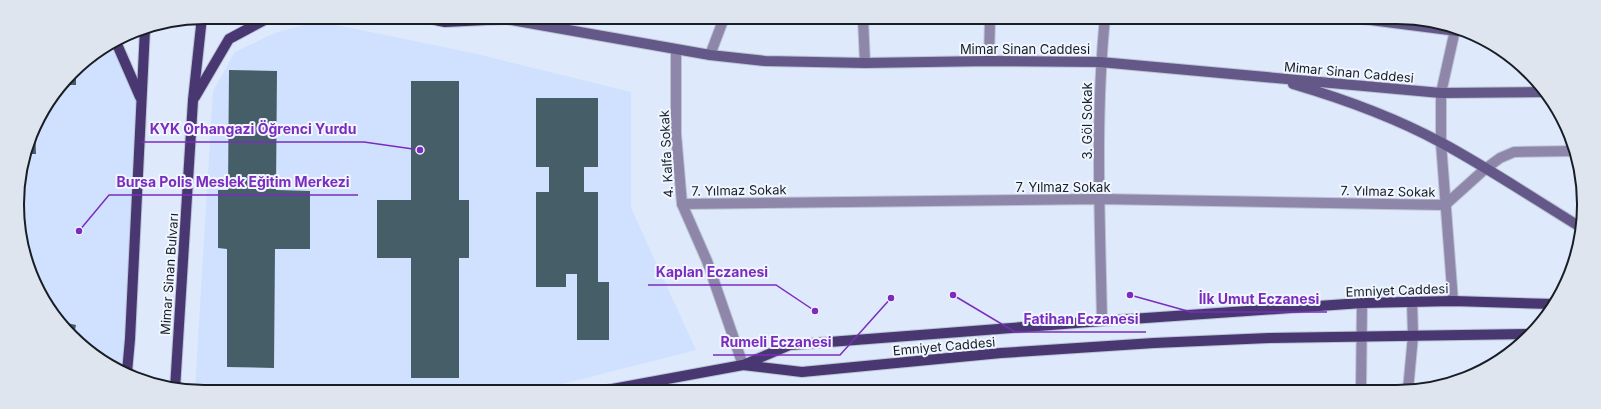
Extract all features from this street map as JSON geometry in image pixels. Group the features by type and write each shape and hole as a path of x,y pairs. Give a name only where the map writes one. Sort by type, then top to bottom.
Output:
{"main road":[{"name":"Mimar Sinan Bulvarı","path":"175,383 193,100 201,24"},
{"path":"193,100 229,39 257,24"},
{"path":"127,367 145,34"},
{"path":"118,46 141,99"},
{"name":"Emniyet Caddesi","path":"634,385 744,365 790,345 1362,303 1453,301 1548,304"},
{"name":"Emniyet Caddesi","path":"744,365 802,372 1000,354 1154,343 1269,338 1522,334"}],"street":[{"name":"Mimar Sinan Caddesi","path":"536,24 676,50 765,61 865,63 989,61 1100,62 1441,93 1538,92"},
{"path":"710,55 722,24"},
{"path":"863,24 865,63"},
{"path":"989,61 990,24"},
{"name":"3. Göl Sokak","path":"1102,321 1100,62 1104,24"},
{"path":"1405,24 1416,25"},
{"path":"1453,301 1441,143 1441,93 1454,34"},
{"name":"4. Kalfa Sokak","path":"676,50 676,134 682,204 707,261 744,365"},
{"path":"1270,78 1325,93 1397,122 1441,143 1576,224"},
{"path":"1445,205 1485,169 1500,158 1514,152 1569,151"},
{"name":"7. Yılmaz Sokak","path":"682,204 1100,199 1445,205"},
{"path":"1408,385 1413,336 1412,302"},
{"path":"1361,385 1362,303"}],"shaded area":[{"path":"306,24 332,24 477,54 631,92 631,208 696,350 559,385 195,385 213,91 235,52 275,33"},
{"path":"118,46 141,99 127,367 104,355 85,340 69,324 48,295 38,274 27,240 24,216 24,193 30,158 38,135 48,114 69,85 85,69 104,54"}],"building":[{"path":"229,70 277,71 276,190 310,191 310,249 275,249 274,368 227,367 227,249 218,248 218,190 228,190"},
{"path":"76,78 76,85 69,85"},
{"path":"411,81 459,81 459,200 469,200 469,258 459,258 459,378 411,378 411,258 377,258 377,200 411,200"},
{"path":"536,98 598,98 598,167 584,167 584,192 598,192 598,282 609,282 609,340 577,340 577,274 566,274 566,287 536,287 536,192 549,192 549,167 536,167"},
{"path":"36,142 36,154 31,154"},
{"path":"68,323 76,325 75,330"}],"place":[{"name":"KYK Orhangazi Öğrenci Yurdu","path":"420,150"},
{"name":"Bursa Polis Meslek Eğitim Merkezi","path":"79,231"},
{"name":"Fatihan Eczanesi","path":"953,295"},
{"name":"İlk Umut Eczanesi","path":"1130,295"},
{"name":"Rumeli Eczanesi","path":"891,298"},
{"name":"Kaplan Eczanesi","path":"815,311"}]}
